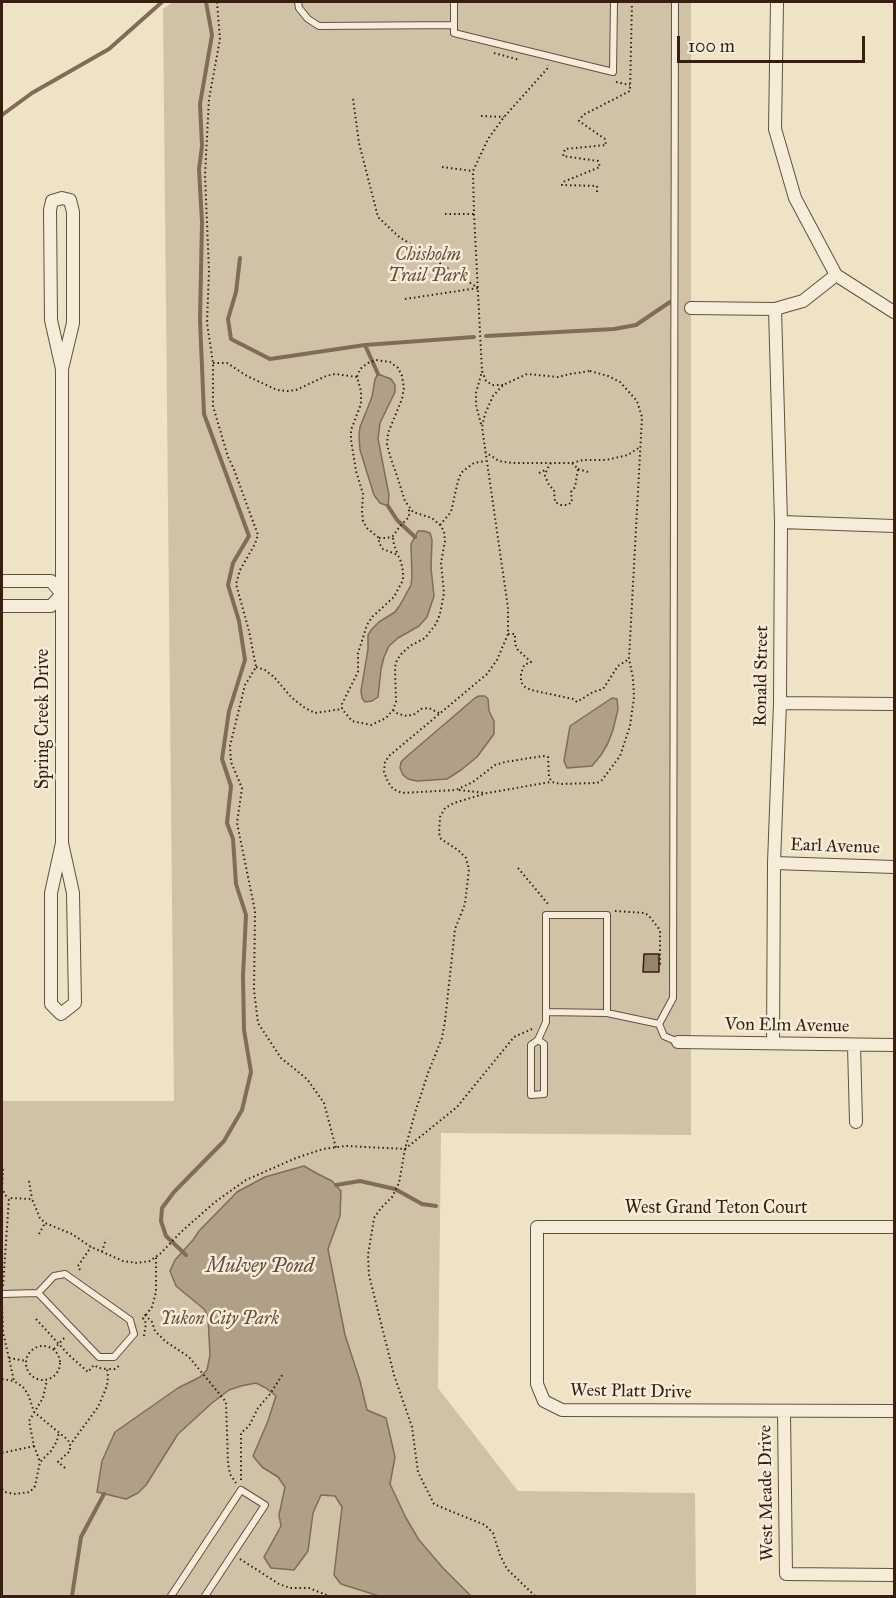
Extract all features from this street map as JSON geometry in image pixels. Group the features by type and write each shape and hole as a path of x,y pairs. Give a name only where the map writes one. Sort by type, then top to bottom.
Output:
{"street":[{"path":"777,2 775,129 795,198 836,275 894,312"},
{"name":"Spring Creek Drive","path":"62,369 73,323 73,212 70,200 62,198 52,201 50,210 51,320 62,369 62,843 73,893 75,1003 61,1014 51,1004 51,893 62,843"},
{"path":"691,308 775,309 803,301 836,275"},
{"name":"Ronald Street","path":"773,1044 781,522 775,309"},
{"path":"781,522 894,526"},
{"path":"2,581 51,581 62,594 51,606 2,606"},
{"path":"780,703 894,704"},
{"name":"Earl Avenue","path":"774,863 894,867"},
{"name":"Von Elm Avenue","path":"678,1042 894,1045"},
{"path":"854,1044 856,1122"},
{"name":"West Grand Teton Court","path":"537,1227 894,1227"},
{"name":"West Platt Drive","path":"537,1227 537,1384 544,1401 562,1410 894,1411"},
{"name":"West Meade Drive","path":"784,1412 786,1574 894,1575"}],"lane":[{"path":"298,2 299,8 308,19 319,26 454,25"},
{"path":"454,2 454,33 613,72 614,2"},
{"path":"659,1024 673,998 675,2"},
{"path":"538,1040 544,1044 544,1094 531,1095 531,1045 538,1040 546,1022 547,1012 546,915 607,915 607,1012"},
{"path":"547,1012 607,1012 659,1024"},
{"path":"659,1024 664,1036 678,1042"},
{"path":"2,1293 38,1293 99,1357 114,1357 134,1334 130,1320 65,1274 54,1276 38,1293"},
{"path":"171,1596 241,1490 265,1505 205,1596"}],"path":[{"path":"217,2 220,39 209,99 205,175 209,271 207,323 213,363 214,414 258,535 240,570 236,584 256,667 245,684 230,746 231,762 242,788 237,823 255,911 254,990 258,1023 281,1058 307,1079 324,1103 336,1148"},
{"path":"597,192 597,186 562,185 563,182 600,167 598,161 563,156 565,149 606,145 605,139 579,121 583,115 630,91 632,2"},
{"path":"487,793 456,790 402,793 393,789 384,772 385,762 389,756 487,674 497,660 508,634 508,608 482,427 476,405 476,393 482,371 473,171 488,139 504,117 547,69 550,56"},
{"path":"353,99 359,143 378,217 398,236 478,288"},
{"path":"482,116 504,117"},
{"path":"442,167 473,171"},
{"path":"446,214 474,214"},
{"path":"405,299 478,288"},
{"path":"393,537 379,538 367,528 363,521 363,494 356,471 351,440 351,430 361,404 361,391 357,377 360,369 376,360 390,362 398,368 402,376 404,388 402,399 388,433 387,444 402,494 409,507 413,512 420,514 432,518 444,531 445,541 441,563 444,593 436,624 425,638 410,646 397,660 395,667 396,702 393,710 386,718 371,725 352,722 342,709 344,699 357,672 358,653 366,625 394,597 402,580 401,562 393,537 404,521 420,514"},
{"path":"213,363 227,363 247,376 277,390 296,390 335,374 357,377"},
{"path":"482,371 486,381 493,385 503,385"},
{"path":"482,427 484,414 493,396 503,385 527,374 558,377 590,371 608,376 620,382 637,401 642,417 629,659 633,678 633,710 630,726 620,756 602,780 597,783 552,782 487,793 454,803 445,808 440,817 441,838 466,858 469,869 465,904 455,929 446,1021 405,1149 399,1183 392,1197 374,1218 368,1255 371,1286 394,1375 412,1427 418,1472 434,1504 485,1525 493,1533 507,1569 535,1596"},
{"path":"485,452 506,462 572,463 582,460 606,460 628,455 640,447"},
{"path":"440,525 452,512 461,473 474,463 486,461"},
{"path":"539,473 551,463"},
{"path":"572,463 578,469 588,472"},
{"path":"546,469 545,476 554,490 555,502 567,505 572,502 571,492 575,487 578,469"},
{"path":"409,507 409,517"},
{"path":"379,538 383,549 398,555"},
{"path":"508,634 515,634 515,644 518,650 531,662 524,665 520,674 521,682 525,687 577,702 603,689 618,666 629,659"},
{"path":"256,667 274,677 292,698 305,708 315,712 342,709"},
{"path":"393,710 407,716 429,708 440,713"},
{"path":"456,790 473,782 495,765 543,756 548,757 549,777 552,782"},
{"path":"518,868 548,904 548,915"},
{"path":"607,915 613,911 630,911 645,913 649,916 660,930 659,964"},
{"path":"160,1253 215,1202 246,1180 296,1158 323,1149 346,1146 405,1149 457,1107 514,1037 531,1029 542,1031"},
{"path":"3,1169 2,1188 9,1198"},
{"path":"29,1181 32,1199"},
{"path":"39,1234 45,1223"},
{"path":"102,1251 106,1239"},
{"path":"80,1270 78,1266 91,1246"},
{"path":"146,1315 152,1307 156,1292 156,1257"},
{"path":"36,1319 88,1372 94,1365 107,1370"},
{"path":"54,1349 68,1335"},
{"path":"48,1346 58,1354 61,1365 53,1378 47,1380 35,1378 30,1374 26,1360 34,1349 48,1346"},
{"path":"9,1358 26,1360"},
{"path":"198,1369 226,1402 228,1463 230,1474 241,1490"},
{"path":"241,1490 241,1433 249,1426 258,1408 283,1374"},
{"path":"2,1379 14,1381"},
{"path":"4,1484 2,1488 5,1492 14,1494 30,1492 35,1486 40,1462 29,1421 43,1398 47,1380"},
{"path":"40,1462 57,1442 59,1432"},
{"path":"65,1468 58,1462 70,1451 70,1445"},
{"path":"2,1453 34,1446"},
{"path":"233,1554 279,1584 290,1588 309,1588 329,1596"}],"green space":[{"name":"Chisholm Trail Park","path":"173,2 691,2 691,1135 441,1133 438,1388 518,1491 695,1493 696,1596 2,1596 2,1101 174,1101 163,9"}],"water":[{"path":"378,374 391,379 395,385 395,392 380,423 378,439 389,495 388,506 380,503 374,495 360,450 360,427"},
{"path":"418,531 430,533 432,540 431,568 434,596 427,617 419,626 389,646 381,669 378,697 365,702 361,691 368,635 379,622 395,612 411,585 411,544"},
{"path":"479,696 485,696 488,699 489,711 494,721 494,734 477,757 447,779 417,781 403,775 400,768 401,762"},
{"path":"612,698 617,699 618,709 613,730 601,755 592,766 567,768 564,761 570,726"},
{"name":"Mulvey Pond","path":"304,1166 332,1181 341,1191 340,1216 328,1249 345,1335 367,1410 386,1418 395,1457 390,1484 419,1540 471,1596 379,1596 341,1584 334,1575 342,1507 335,1496 321,1495 313,1513 308,1551 294,1570 271,1568 264,1557 281,1526 279,1515 285,1487 278,1477 262,1467 253,1456 276,1396 256,1383 229,1390 178,1434 146,1485 138,1493 126,1499 97,1492 102,1461 115,1432 178,1388 200,1377 207,1370 210,1355 208,1317 204,1309 176,1286 170,1271 175,1260 199,1231 237,1192 265,1177"}],"building":[{"path":"644,954 659,954 659,972 643,972"}],"waterway":[{"path":"2,115 32,93 109,49 162,2"},
{"path":"186,1255 166,1236 161,1221 162,1208 174,1192 224,1141 242,1110 251,1072 244,1030 243,976 246,915 236,884 233,839 227,823 231,786 222,759 229,711 245,660 239,621 228,585 233,563 249,536 204,414 200,320 202,222 199,169 202,146 200,104 212,35 206,2"},
{"path":"240,258 236,292 228,319 231,339 270,359 365,345 474,337"},
{"path":"486,336 614,329 636,325 670,302"},
{"path":"365,345 378,374"},
{"path":"388,506 397,520 415,537"},
{"path":"336,1185 360,1181 395,1189 422,1204 436,1206"},
{"path":"72,1596 81,1537 104,1494"}],"park label":[{"name":"Yukon City Park","path":"220,1320"}]}
